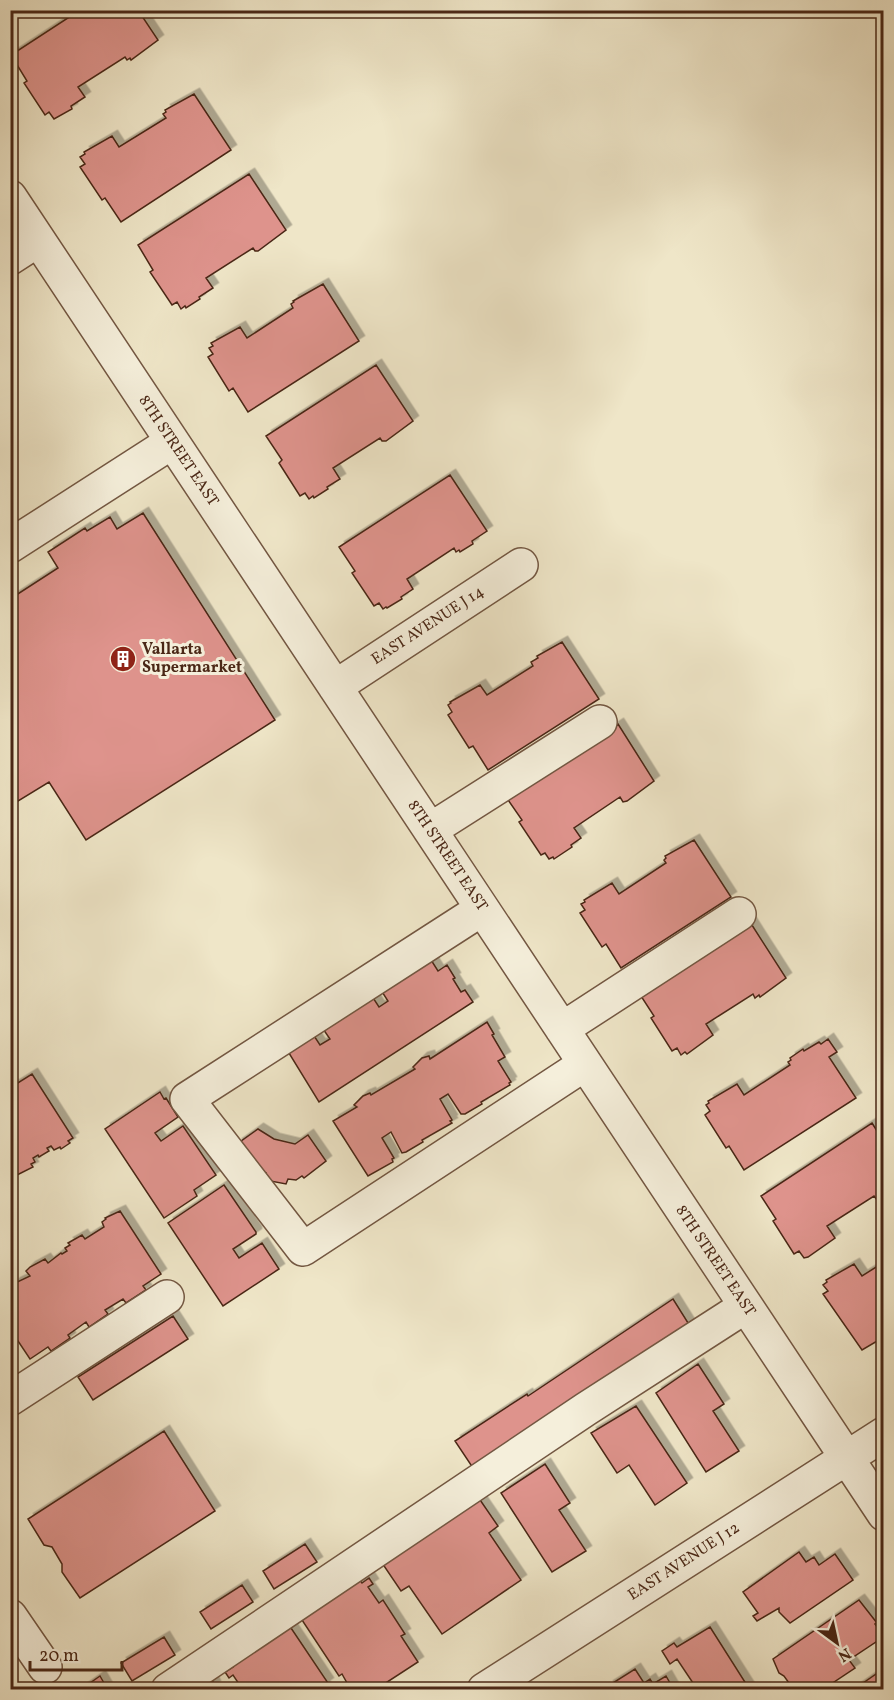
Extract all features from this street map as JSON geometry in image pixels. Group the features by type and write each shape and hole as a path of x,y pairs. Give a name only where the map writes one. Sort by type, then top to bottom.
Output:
{"street":[{"name":"8TH STREET EAST","path":"10,197 884,1514"},
{"path":"10,258 38,240"},
{"path":"10,546 172,442"},
{"name":"EAST AVENUE J 14","path":"335,687 521,565"},
{"path":"430,830 600,722"},
{"path":"482,909 187,1099 303,1249 585,1065"},
{"path":"562,1029 739,914"},
{"path":"15,1386 167,1297"},
{"path":"168,1689 586,1408 746,1306"},
{"name":"EAST AVENUE J 12","path":"484,1689 884,1434"},
{"path":"10,1616 45,1667"}],"building":[{"path":"10,10 24,10 10,19"},
{"path":"80,10 138,10 158,40 131,60 125,57 78,87 85,97 71,106 72,109 54,119 49,112 45,115 24,83 27,81 11,55"},
{"path":"194,94 231,150 121,222 105,198 102,200 80,167 85,164 80,157 85,154 84,152 112,136 119,147 166,118 163,114 165,110"},
{"path":"249,174 286,230 258,251 253,248 206,278 213,288 199,297 200,299 186,308 185,306 181,309 177,302 172,305 150,272 153,270 138,245"},
{"path":"323,284 359,341 248,412 233,388 229,391 208,357 213,354 209,348 213,346 211,343 240,327 247,338 293,308 291,304 293,301"},
{"path":"376,365 413,421 386,441 380,438 333,468 340,479 327,487 328,489 314,498 313,496 309,499 305,493 300,496 279,463 282,460 266,436"},
{"path":"450,475 487,531 460,552 459,550 456,552 454,548 407,579 413,589 401,597 402,599 383,609 379,603 374,606 352,573 355,571 339,547"},
{"name":"Vallarta Supermarket","path":"143,513 275,720 86,840 49,782 10,806 10,599 58,568 48,552 85,528 87,531 110,517 117,529"},
{"path":"562,642 599,699 488,770 473,746 469,748 448,715 452,712 448,705 480,685 487,695 533,666 531,662 538,658 537,656"},
{"path":"618,724 654,781 627,801 623,802 620,797 574,828 581,838 554,859 553,857 549,859 545,853 541,855 519,822 522,820 506,797"},
{"path":"694,840 731,897 621,968 606,944 602,947 580,913 585,910 581,904 612,883 619,894 666,863 665,856"},
{"path":"750,922 786,978 760,997 759,995 755,998 753,994 706,1024 713,1035 687,1054 685,1052 681,1055 677,1048 672,1051 651,1018 654,1016 639,993"},
{"path":"426,952 438,971 447,965 461,992 465,990 473,1002 319,1102 284,1045 309,1028 320,1045 330,1039 319,1023 368,990 379,1007 388,1001 377,984"},
{"path":"487,1022 505,1057 498,1061 511,1082 510,1085 465,1114 461,1114 448,1094 440,1099 452,1123 402,1153 391,1132 382,1138 394,1158 393,1162 368,1176 333,1121 357,1107 354,1105 363,1096 370,1093 371,1095 415,1069 413,1067 422,1058 429,1056 430,1059"},
{"path":"828,1039 837,1052 829,1057 856,1098 744,1170 729,1146 726,1148 705,1115 710,1111 706,1105 708,1101 737,1084 744,1095 790,1065 788,1062 790,1058 803,1049 804,1051"},
{"path":"32,1074 73,1138 61,1149 60,1147 54,1150 51,1146 47,1148 49,1151 33,1158 35,1162 31,1164 33,1167 17,1175 14,1171 10,1173 10,1082 13,1086"},
{"path":"160,1092 178,1117 155,1133 161,1141 183,1126 216,1175 194,1190 197,1196 164,1218 105,1129"},
{"path":"872,1123 884,1142 884,1199 877,1200 874,1196 827,1226 835,1238 808,1257 804,1258 799,1251 794,1254 773,1221 776,1219 761,1196"},
{"path":"258,1129 274,1139 295,1144 308,1135 326,1161 304,1178 302,1176 296,1180 288,1179 286,1184 265,1180 266,1173 257,1173 237,1144"},
{"path":"224,1185 256,1232 233,1249 239,1258 262,1243 279,1269 223,1306 168,1223"},
{"path":"120,1211 161,1274 143,1286 146,1290 126,1303 123,1299 105,1310 108,1314 89,1327 86,1322 68,1335 70,1338 51,1351 48,1347 30,1359 10,1329 10,1288 30,1276 26,1271 30,1267 45,1259 48,1263 67,1251 65,1248 70,1245 68,1243 82,1235 85,1239 104,1227 102,1222 105,1218"},
{"path":"884,1262 884,1337 862,1350 823,1294 828,1291 823,1285 827,1282 826,1280 854,1264 862,1276"},
{"path":"673,1299 690,1326 473,1468 455,1441 527,1394 528,1396"},
{"path":"173,1316 188,1339 93,1400 78,1377"},
{"path":"698,1364 724,1404 713,1411 739,1451 706,1472 656,1393"},
{"path":"636,1406 687,1483 655,1505 629,1465 617,1473 591,1433"},
{"path":"164,1431 215,1511 80,1598 62,1572 62,1564 52,1547 44,1545 28,1519"},
{"path":"545,1464 570,1503 559,1510 586,1551 552,1572 501,1493"},
{"path":"476,1494 498,1526 489,1533 521,1580 442,1634 409,1586 401,1591 380,1560"},
{"path":"305,1544 317,1562 274,1589 263,1571"},
{"path":"799,1552 806,1562 814,1557 819,1565 835,1554 853,1580 790,1623 779,1612 779,1608 757,1621 753,1616 758,1613 743,1592"},
{"path":"369,1578 373,1584 368,1587 379,1603 383,1600 405,1634 401,1636 418,1662 375,1690 351,1690 342,1674 339,1676 300,1617 359,1579 362,1583"},
{"path":"242,1585 253,1602 211,1629 200,1612"},
{"path":"859,1600 877,1623 875,1624 878,1628 884,1631 884,1648 882,1650 876,1642 849,1660 855,1668 822,1690 794,1690 779,1673 773,1659"},
{"path":"289,1625 328,1683 324,1686 326,1690 243,1690 233,1675 229,1678 225,1672 233,1667 231,1664"},
{"path":"710,1627 750,1690 691,1690 695,1686 677,1659 670,1664 662,1651 674,1643 677,1647"},
{"path":"164,1637 175,1655 132,1681 121,1663"},
{"path":"635,1669 644,1683 650,1679 653,1684 666,1676 674,1690 610,1690 608,1686"},
{"path":"879,1672 884,1679 884,1690 853,1690"},
{"path":"100,1676 108,1690 80,1690"},
{"path":"212,1680 215,1686 210,1689 189,1690"}],"place":[{"name":"Vallarta Supermarket","path":"123,659"}]}
